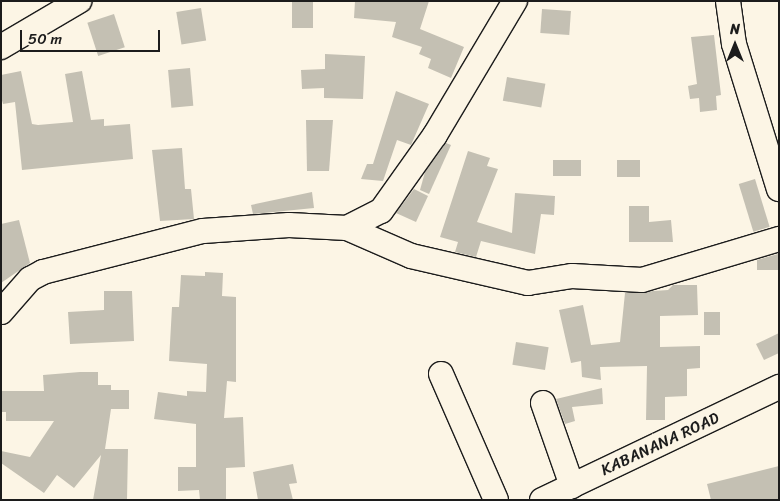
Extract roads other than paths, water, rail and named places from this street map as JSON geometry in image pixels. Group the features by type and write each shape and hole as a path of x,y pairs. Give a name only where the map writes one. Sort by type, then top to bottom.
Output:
{"street":[{"path":"1,47 78,1"},
{"path":"347,228 381,211 435,135 515,1"},
{"path":"728,1 734,44 779,189"},
{"path":"1,312 30,279 43,272 203,231 289,225 347,228 411,256 528,283 572,276 642,280 779,239"},
{"path":"441,374 496,500"},
{"name":"KABANANA ROAD","path":"542,500 779,387"},
{"path":"543,403 572,486"}]}
